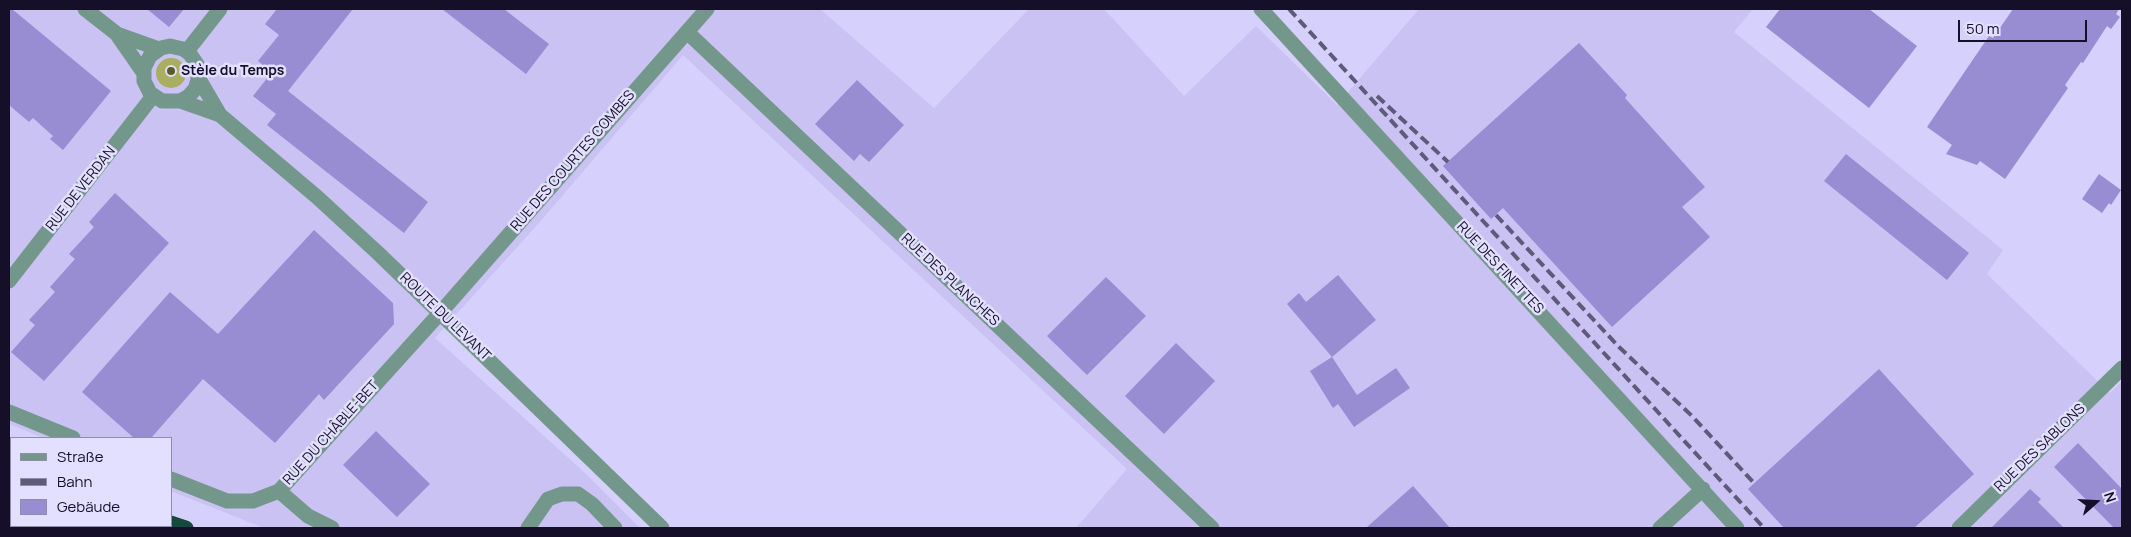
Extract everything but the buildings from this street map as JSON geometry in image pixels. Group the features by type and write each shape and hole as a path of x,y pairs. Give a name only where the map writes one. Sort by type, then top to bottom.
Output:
{"highway":[{"path":"172,523 186,528"}],"street":[{"path":"85,9 117,34 143,72"},
{"path":"187,51 220,9"},
{"name":"RUE DES COURTES COMBES","path":"440,313 707,9"},
{"name":"RUE DES FINETTES","path":"1260,9 1737,528"},
{"name":"RUE DES PLANCHES","path":"687,32 1212,528"},
{"path":"117,34 159,49"},
{"path":"174,46 187,51 196,62 198,79 192,93 180,101 166,102 153,96 145,86 143,72 147,59 159,49 174,46"},
{"name":"ROUTE DU LEVANT","path":"198,79 220,115 317,197 662,528"},
{"name":"RUE DE VERDAN","path":"9,282 153,96"},
{"name":"ROUTE DU LEVANT","path":"180,101 220,115"},
{"name":"RUE DU CHÂBLE-BET","path":"172,478 227,501 253,501 279,492 440,313"},
{"name":"RUE DES SABLONS","path":"1959,528 2122,368"},
{"path":"9,412 71,437"},
{"path":"1660,528 1703,489"},
{"path":"279,492 308,516 332,528"},
{"path":"528,528 548,500 562,494 578,494 592,504 615,528"}],"shaded area":[{"path":"9,9 820,9 934,108 1029,9 1104,9 1184,96 1256,26 1337,105 1419,9 1753,9 1734,32 2003,250 1987,274 2110,393 2122,381 2122,528 1076,528 1127,469 683,55 538,224 435,338 583,471 640,528 264,528 172,491 172,437 42,437 9,424"},
{"path":"9,504 10,527 67,528 9,528"}],"green space":[{"path":"171,58 182,62 186,73 182,84 171,88 160,84 156,73 160,62"}],"railway":[{"path":"1289,9 1764,528"},
{"path":"1377,96 1448,162"},
{"path":"1496,215 1619,347 1692,416 1754,483"}],"place":[{"name":"Stèle du Temps","path":"171,71"}]}
